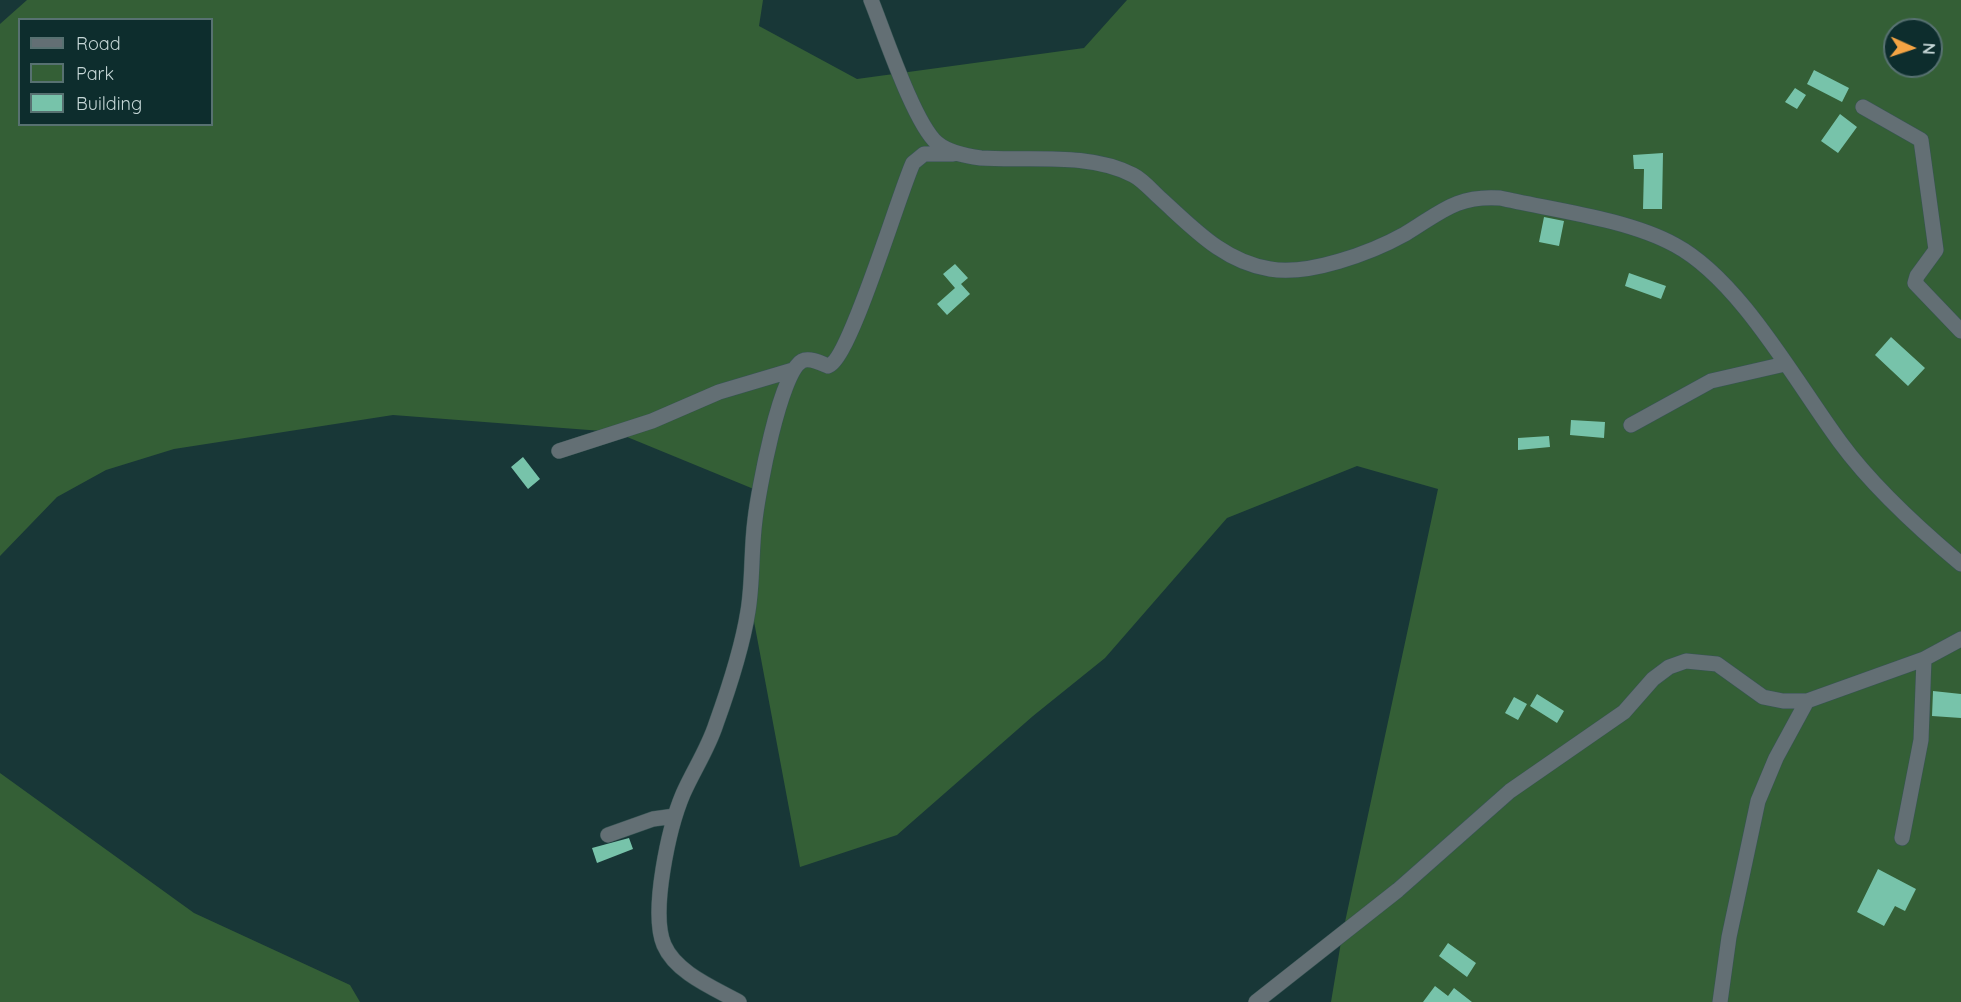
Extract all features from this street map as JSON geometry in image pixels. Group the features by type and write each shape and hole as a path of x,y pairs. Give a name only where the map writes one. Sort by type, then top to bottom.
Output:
{"street":[{"path":"871,0 925,127 938,143 960,155"},
{"path":"1863,107 1921,140 1936,250 1917,276 1915,283 1961,331"},
{"path":"739,1002 702,982 678,964 664,947 659,926 663,873 675,816 716,726 745,632 750,600 755,518 778,404 793,370 800,361 806,359 828,366 838,360 863,303 913,163 924,154 1110,164 1136,176 1212,245 1240,260 1270,269 1304,268 1352,256 1404,234 1448,205 1483,197 1500,198 1628,227 1674,244 1704,264 1731,290 1841,444 1933,541 1961,564"},
{"path":"1631,425 1711,381 1785,364"},
{"path":"559,451 652,421 719,392 793,370"},
{"path":"1256,1002 1366,916 1510,790 1624,712 1653,679 1669,667 1686,661 1717,664 1762,697 1784,701 1807,701 1923,659 1961,639"},
{"path":"1902,838 1921,740 1923,659"},
{"path":"1719,1002 1729,937 1758,801 1776,758 1807,701"},
{"path":"608,835 653,819 675,816"}],"green space":[{"path":"27,0 763,0 759,26 857,79 1084,48 1127,0 1961,0 1961,1002 1331,1002 1342,936 1438,489 1357,466 1227,518 1105,658 1033,716 897,835 800,867 750,600 761,492 615,432 393,415 174,449 106,470 57,497 0,556 0,24"},
{"path":"0,773 194,913 350,985 360,1002 0,1002"}],"building":[{"path":"1814,70 1849,88 1842,102 1807,84"},
{"path":"1795,88 1806,95 1797,109 1785,102"},
{"path":"1840,114 1857,127 1838,153 1821,141"},
{"path":"1663,153 1662,209 1643,209 1644,169 1634,169 1633,155"},
{"path":"1544,217 1564,221 1559,246 1539,242"},
{"path":"955,264 968,278 961,284 970,294 947,315 937,304 955,288 943,274"},
{"path":"1629,273 1666,286 1661,299 1625,286"},
{"path":"1891,337 1925,368 1908,386 1875,355"},
{"path":"1571,420 1605,422 1604,438 1570,435"},
{"path":"1549,436 1550,447 1518,450 1518,438"},
{"path":"523,457 540,479 528,489 511,467"},
{"path":"1933,691 1961,694 1961,718 1932,716"},
{"path":"1537,694 1564,711 1557,723 1530,706"},
{"path":"1514,697 1527,704 1518,720 1505,713"},
{"path":"629,838 633,849 597,863 592,848"},
{"path":"1878,869 1916,889 1905,911 1895,906 1884,926 1857,912"},
{"path":"1448,943 1476,963 1467,977 1439,956"},
{"path":"1435,986 1448,996 1454,988 1472,1002 1423,1002"}]}
